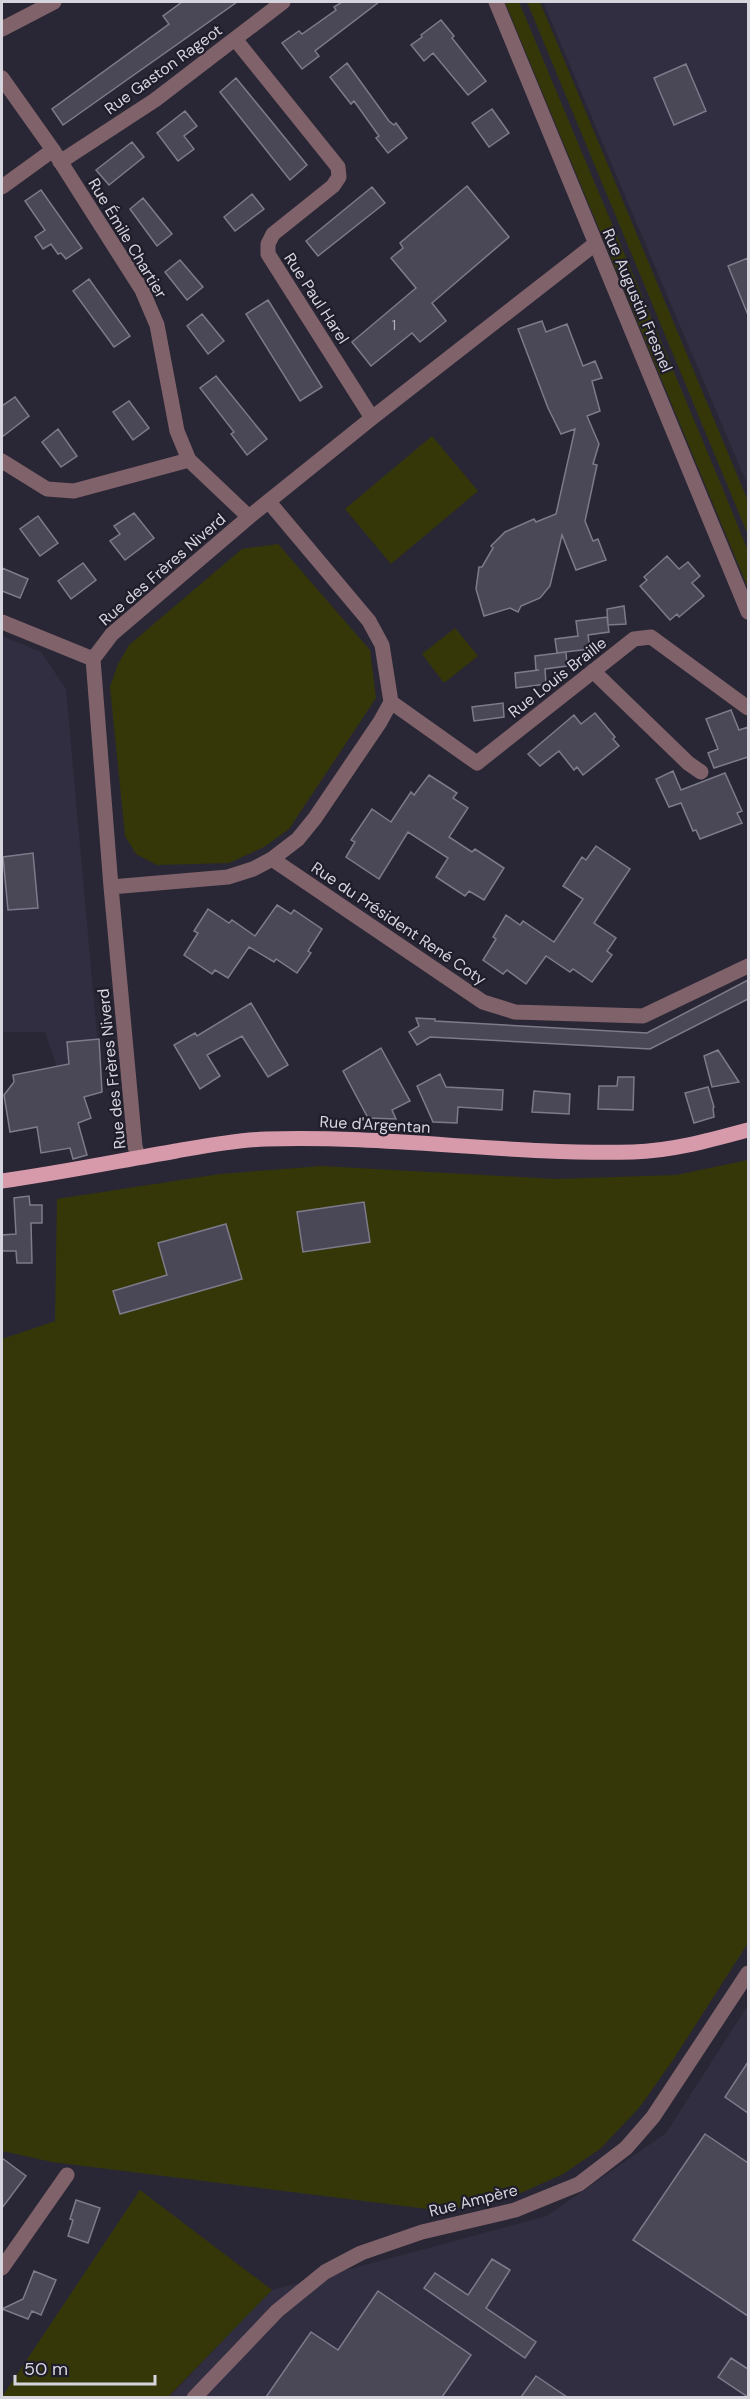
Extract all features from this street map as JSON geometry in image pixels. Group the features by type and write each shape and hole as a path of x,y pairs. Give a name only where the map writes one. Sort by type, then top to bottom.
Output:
{"main road":[{"name":"Rue d'Argentan","path":"2,1180 263,1139 313,1139 523,1150 634,1152 694,1145 748,1130"}],"street":[{"path":"2,29 54,2"},
{"name":"Rue Gaston Rageot","path":"2,187 155,100 283,2"},
{"name":"Rue Augustin Fresnel","path":"496,2 748,612"},
{"name":"Rue Paul Harel","path":"236,39 338,167 339,177 333,186 273,234 268,244 268,255 372,417"},
{"name":"Rue Émile Chartier","path":"2,78 56,156 146,299 157,325 177,431 189,460 249,517"},
{"name":"Rue des Frères Niverd","path":"138,1157 135,1146 111,887 93,658 112,634 249,517 372,417 595,244"},
{"path":"2,461 47,489 74,491 189,460"},
{"path":"111,887 228,877 253,869 272,859 298,839 315,818 391,702 382,645 369,621 269,502"},
{"path":"2,622 93,658"},
{"name":"Rue Louis Braille","path":"391,702 477,763 634,639 651,637 748,708"},
{"path":"593,671 688,763 701,772"},
{"name":"Rue du Président René Coty","path":"272,859 483,1002 515,1012 643,1016 748,966"},
{"name":"Rue Ampère","path":"194,2397 277,2311 325,2272 361,2253 391,2242 422,2232 515,2210 579,2184 626,2148 652,2117 748,1973"},
{"path":"2,2268 67,2175"}],"shaded area":[{"path":"505,2 519,2 725,494 748,551 748,588"},
{"path":"527,2 540,2 748,501 748,535"},
{"path":"543,2 748,2 748,486"},
{"path":"432,436 478,491 391,564 345,509"},
{"path":"278,544 370,650 376,698 289,829 264,847 229,863 157,865 136,854 125,836 110,687 118,664 129,645 242,549"},
{"path":"455,628 478,656 444,683 422,654"},
{"path":"2,636 41,652 66,689 102,1092 68,1100 45,1032 2,1032"},
{"path":"748,1160 748,1943 673,2060 639,2108 600,2149 563,2174 523,2192 477,2206 436,2210 52,2162 2,2151 2,1339 55,1321 57,1199 220,1174 322,1166 556,1179 676,1175"},
{"path":"748,2005 748,2397 168,2398 272,2290 547,2216 666,2133"},
{"path":"140,2190 272,2290 168,2397 2,2397"}],"building":[{"path":"182,2 237,2 63,125 52,109 169,24 163,16"},
{"path":"342,2 379,2 315,51 319,56 302,69 282,43 299,31 302,34 336,10 334,7"},
{"path":"441,20 454,36 452,38 486,81 468,95 433,53 424,61 411,45"},
{"path":"347,63 389,121 394,125 396,123 407,138 388,153 376,138 379,136 354,101 351,104 330,77"},
{"path":"686,64 706,111 674,125 654,78"},
{"path":"236,78 307,165 290,180 220,92"},
{"path":"492,109 509,133 489,147 472,123"},
{"path":"185,111 197,126 184,136 194,149 178,161 157,133"},
{"path":"132,142 144,157 109,185 96,170"},
{"path":"467,186 509,237 432,303 446,321 420,342 412,333 371,366 352,342 416,288 391,258 403,248 400,243"},
{"path":"372,187 385,203 318,256 306,241"},
{"path":"41,190 82,248 66,259 61,253 58,254 51,244 43,249 35,237 45,230 25,201"},
{"path":"252,194 264,209 235,231 224,217"},
{"path":"143,198 172,234 157,246 130,209"},
{"path":"748,258 748,315 728,266"},
{"path":"180,260 203,287 187,300 165,272"},
{"path":"89,279 130,336 114,347 73,291"},
{"path":"268,300 322,387 300,401 246,314"},
{"path":"202,314 224,341 208,354 187,326"},
{"path":"542,321 546,332 567,324 583,366 595,361 602,378 592,381 600,411 587,416 599,444 593,464 597,465 585,521 593,541 598,539 606,560 576,570 562,535 550,586 540,598 521,606 518,612 510,608 484,616 476,589 479,567 482,567 493,548 491,546 505,532 534,519 536,522 556,514 575,429 561,434 548,408 518,329"},
{"path":"216,376 267,439 247,455 231,434 234,432 200,388"},
{"path":"15,397 29,416 2,437 2,406"},
{"path":"129,401 149,428 133,440 113,412"},
{"path":"58,429 77,456 61,467 42,442"},
{"path":"134,513 154,538 125,560 110,541 120,534 114,526"},
{"path":"38,516 58,543 40,556 20,529"},
{"path":"667,556 679,569 688,562 700,576 692,583 704,596 679,617 677,614 670,620 640,586 647,580 644,577"},
{"path":"83,563 96,580 71,599 58,581"},
{"path":"2,568 28,579 20,598 2,591"},
{"path":"624,606 626,624 608,625 607,609"},
{"path":"607,617 609,632 588,635 590,649 557,653 555,639 578,636 576,621"},
{"path":"566,652 567,666 545,669 546,684 516,688 515,673 539,670 536,670 535,656"},
{"path":"503,703 504,717 474,721 472,707"},
{"path":"731,710 739,730 748,727 748,757 714,768 708,753 718,749 706,719"},
{"path":"595,713 615,737 613,739 619,746 583,775 577,767 574,770 559,751 540,766 528,754 574,715 581,724"},
{"path":"673,771 681,790 725,773 742,811 737,813 742,823 700,839 696,830 693,831 681,803 669,807 656,779"},
{"path":"429,775 457,793 453,798 468,808 449,837 472,852 475,849 504,868 484,900 469,891 465,896 436,877 448,858 408,832 379,879 346,857 355,842 351,840 372,809 391,822 411,792 414,795"},
{"path":"596,846 630,869 594,923 616,938 607,951 612,955 592,982 573,969 570,972 546,956 526,984 507,970 503,974 483,960 496,939 493,937 506,915 520,925 523,921 554,942 583,899 563,886 582,857 586,860"},
{"path":"33,853 38,908 8,910 3,857"},
{"path":"277,905 291,914 294,910 322,929 308,951 311,953 297,973 276,959 274,962 249,947 228,978 215,970 212,974 184,955 198,933 194,931 208,909 229,923 232,920 255,936"},
{"path":"748,980 748,999 650,1049 430,1037 417,1045 409,1032 419,1026 416,1018 647,1033"},
{"path":"251,1003 288,1065 268,1077 242,1036 207,1055 220,1076 200,1089 174,1045 195,1033 197,1036"},
{"path":"99,1039 102,1092 84,1097 91,1118 78,1123 87,1155 73,1159 70,1148 41,1153 37,1127 10,1132 4,1095 14,1082 13,1075 69,1064 67,1042"},
{"path":"381,1048 410,1101 392,1110 396,1119 368,1118 343,1071"},
{"path":"718,1050 739,1082 712,1087 704,1056"},
{"path":"440,1074 446,1087 503,1090 502,1110 458,1107 457,1123 433,1122 417,1086"},
{"path":"618,1077 634,1077 633,1110 598,1109 599,1086 617,1086"},
{"path":"708,1087 714,1107 714,1117 694,1123 685,1093"},
{"path":"534,1091 570,1094 569,1114 532,1112"},
{"path":"29,1196 30,1205 42,1205 42,1223 31,1223 32,1263 17,1263 16,1251 2,1251 2,1235 16,1234 14,1198"},
{"path":"364,1202 370,1242 303,1252 297,1212"},
{"path":"226,1224 242,1279 120,1314 113,1291 167,1275 158,1243"},
{"path":"748,2062 748,2113 725,2097"},
{"path":"705,2134 748,2163 748,2316 633,2240"},
{"path":"2,2158 26,2176 2,2208"},
{"path":"76,2200 100,2208 88,2243 68,2236"},
{"path":"492,2259 510,2270 486,2308 536,2342 525,2358 424,2288 435,2273 468,2295"},
{"path":"34,2271 56,2280 41,2315 32,2311 28,2319 2,2309 23,2299"},
{"path":"378,2291 471,2355 442,2397 266,2397 311,2332 338,2350"},
{"path":"731,2358 748,2369 748,2397 718,2377"},
{"path":"536,2376 567,2397 521,2397"}]}
